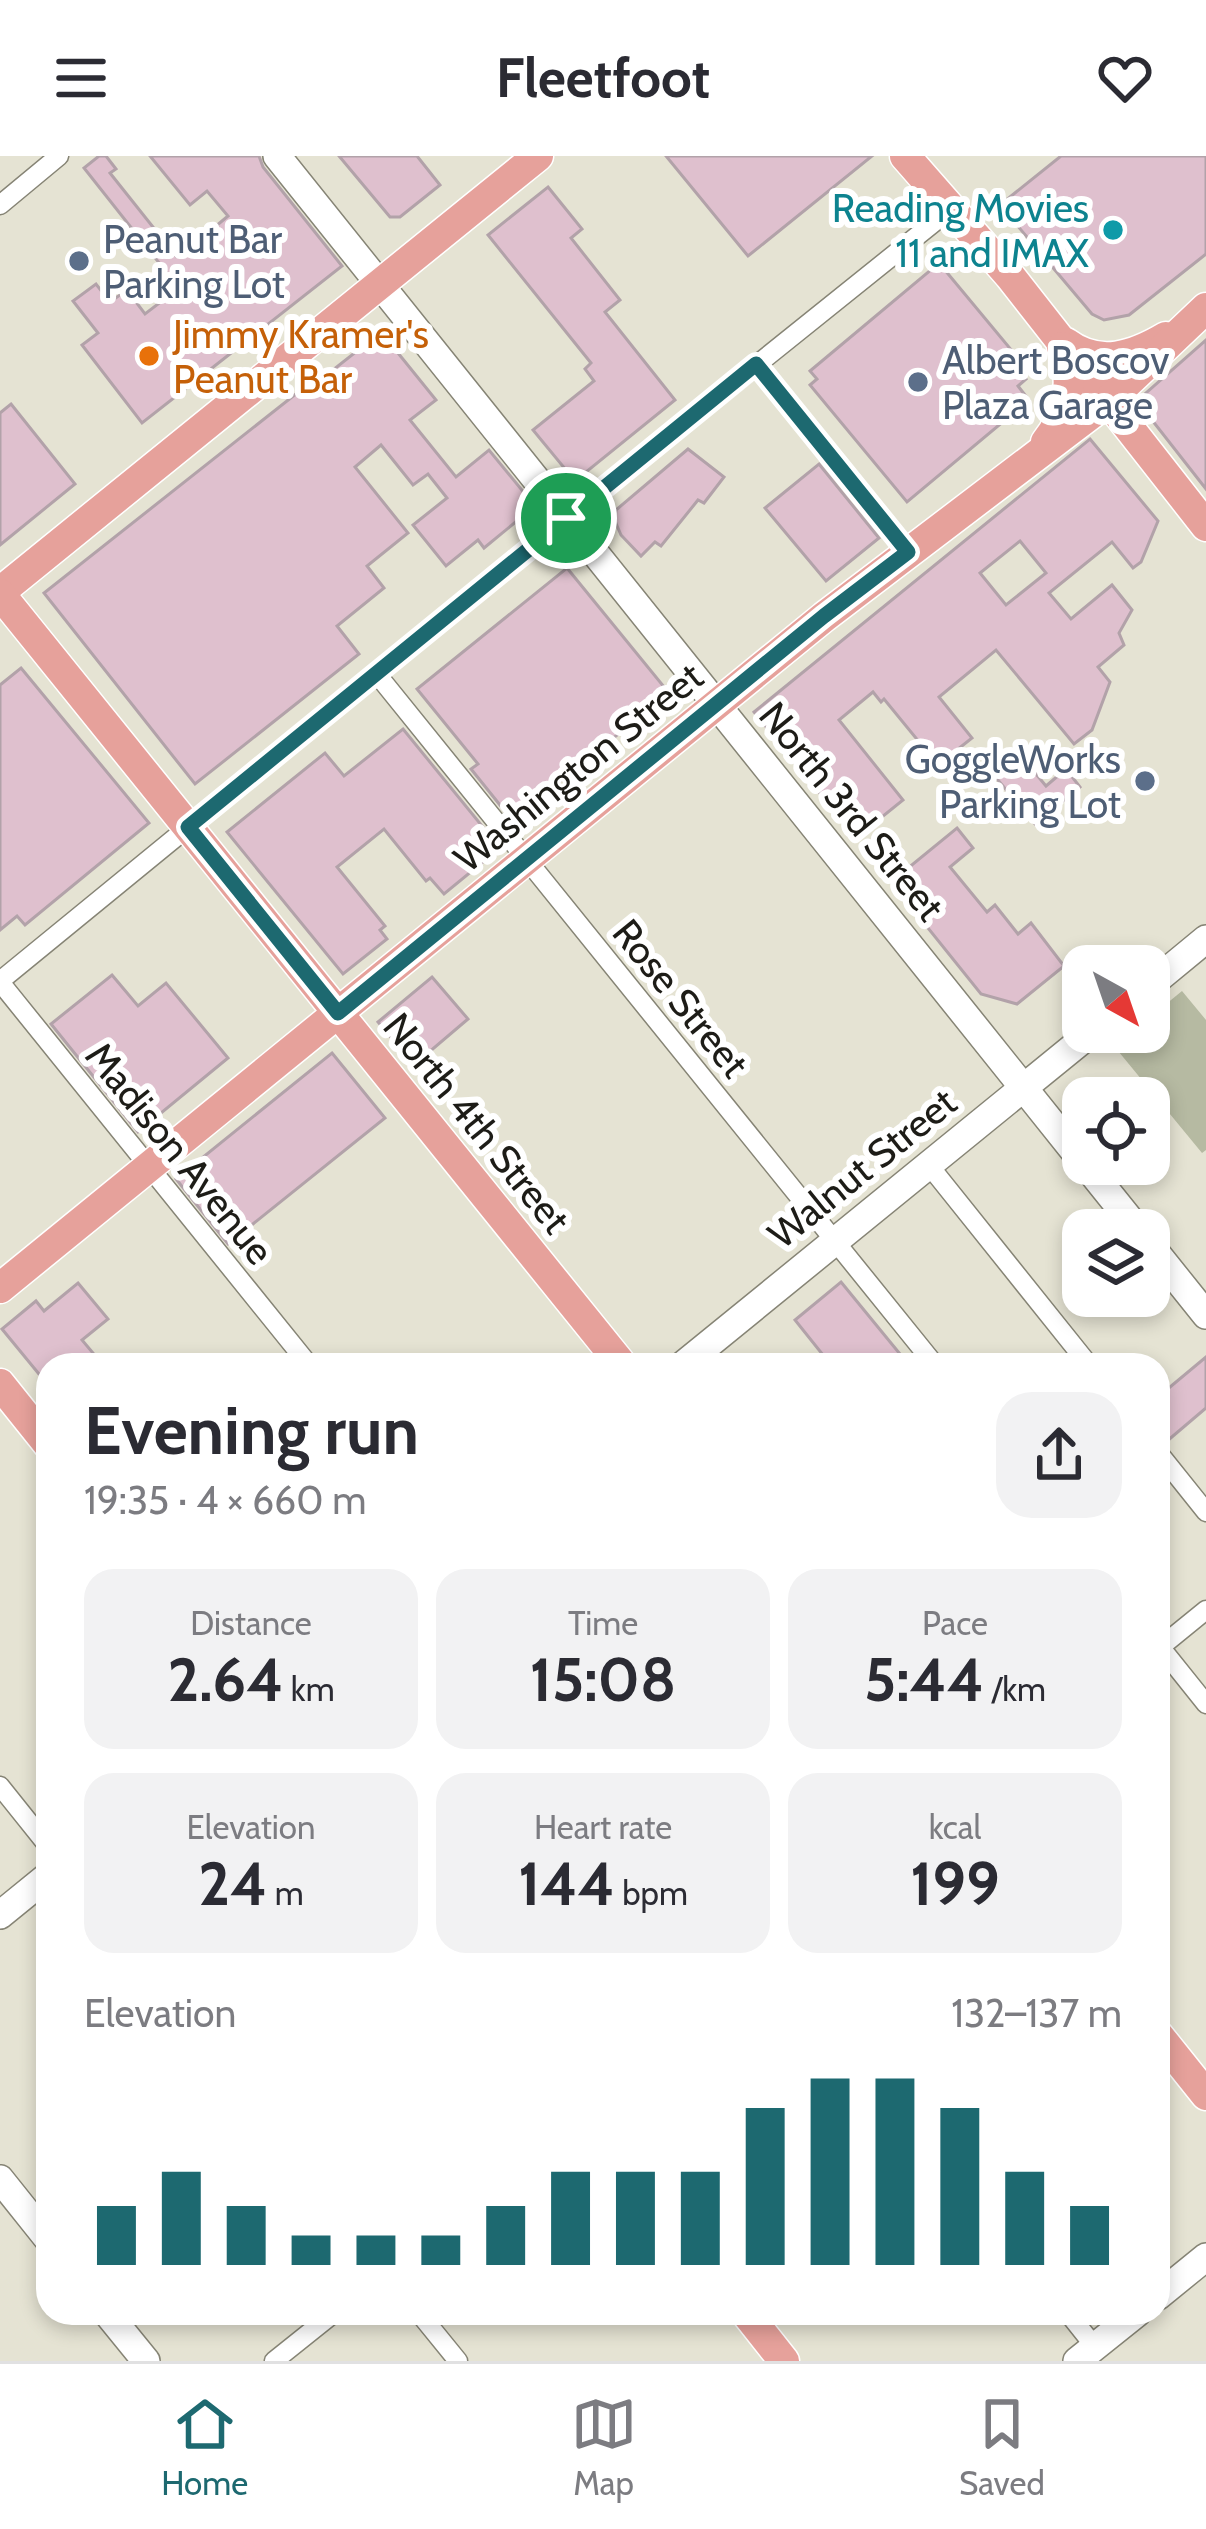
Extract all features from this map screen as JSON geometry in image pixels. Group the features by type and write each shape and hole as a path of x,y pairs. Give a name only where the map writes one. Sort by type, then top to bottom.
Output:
{"main road":[{"path":"0,593 538,156"},
{"path":"905,156 1010,276 1206,526"},
{"path":"1057,336 1094,358 1113,358 1149,347 1203,311"},
{"name":"Washington Street","path":"0,1288 716,704 1108,401 1203,311"},
{"path":"1021,469 1062,417 1070,371 1057,336"},
{"name":"North 4th Street","path":"0,593 612,1353"},
{"path":"0,1384 36,1429"},
{"path":"1170,2050 1206,2095"},
{"path":"756,2325 784,2361"}],"street":[{"path":"0,203 59,156"},
{"name":"North 3rd Street","path":"277,156 1062,1136"},
{"path":"3,972 952,208"},
{"path":"756,364 908,552"},
{"name":"Rose Street","path":"376,673 925,1353"},
{"path":"1170,969 1206,939"},
{"name":"Madison Avenue","path":"3,972 150,1167 299,1353"},
{"name":"Walnut Street","path":"697,1353 1066,1053"},
{"path":"928,1164 1078,1353"},
{"name":"North 3rd Street","path":"1102,1185 1121,1209"},
{"path":"1170,1270 1206,1316"},
{"path":"1170,1467 1206,1512"},
{"path":"1170,1638 1206,1610"},
{"path":"1170,1660 1206,1704"},
{"path":"0,1786 36,1831"},
{"path":"0,1915 36,1886"},
{"path":"0,2179 36,2224"},
{"path":"1170,2286 1206,2257"},
{"path":"117,2325 146,2361"},
{"path":"274,2361 319,2325"},
{"path":"429,2325 458,2361"},
{"path":"1073,2325 1086,2354 1122,2325"}],"green space":[{"path":"1182,991 1206,1020 1206,1150 1202,1153 1170,1114 1170,1077 1139,1077 1120,1053 1170,1053 1170,1001"}],"building":[{"path":"106,156 116,169 110,173 176,256 188,246 195,255 221,233 216,226 228,216 207,191 190,205 150,156 259,156 342,266 142,423 82,345 98,333 73,301 96,284 110,302 127,290 145,314 179,288 84,168"},
{"path":"339,156 417,156 440,185 400,217 390,217"},
{"path":"666,156 872,156 748,256"},
{"name":"Reading Movies 11 and IMAX","path":"1061,156 1206,156 1206,254 1129,315 1104,320 1092,314 1000,205"},
{"path":"548,187 582,229 571,238 620,300 605,312 675,400 575,481 533,430 594,381 585,369 591,363 488,235"},
{"name":"Albert Boscov Plaza Garage","path":"939,263 1013,352 1007,357 1026,379 1018,386 1029,400 907,502 810,385 817,379 810,371"},
{"path":"381,332 436,400 410,420 456,477 489,450 535,506 484,548 478,540 446,566 413,525 447,498 428,474 413,485 381,445 355,467 408,533 367,566 384,588 337,626 359,654 195,784 44,593"},
{"path":"1206,340 1206,489 1137,401"},
{"path":"11,404 75,484 0,545 0,413"},
{"path":"1090,439 1158,521 1141,562 1133,568 1112,542 1049,593 1071,619 1112,585 1132,610 1119,633 1124,645 1098,667 1110,682 1092,730 1074,744 996,650 939,697 972,738 938,765 873,692 839,720 903,800 856,838 754,712","holes":["1020,541 1046,573 1006,605 980,573"]},
{"path":"688,449 724,477 704,503 698,500 661,546 655,542 641,556 621,535 616,510"},
{"path":"819,464 879,538 826,581 765,508"},
{"path":"567,568 669,693 512,820 471,769 478,764 417,689"},
{"path":"21,668 149,823 25,925 17,916 0,930 0,685"},
{"path":"403,729 500,848 444,894 430,878 426,881 384,829 337,867 385,926 380,930 387,939 343,974 227,832 325,753 344,776"},
{"path":"1017,751 1046,786 1066,769 1080,787 1035,824 992,773"},
{"path":"957,828 973,848 950,867 987,912 995,905 1018,934 1031,923 1062,968 1017,1004 981,994 891,882"},
{"path":"112,975 138,1006 166,983 228,1058 138,1132 51,1024"},
{"path":"432,977 468,1019 414,1065 378,1022"},
{"path":"332,1053 385,1118 228,1244 176,1179"},
{"path":"841,1282 899,1353 821,1353 795,1320"},
{"path":"78,1283 108,1319 82,1340 93,1353 36,1353 36,1370 2,1329 36,1301 44,1311"},
{"path":"1206,1357 1206,1408 1170,1439 1170,1387"}],"place":[{"name":"Reading Movies 11 and IMAX","path":"1113,230"},
{"name":"Peanut Bar Parking Lot","path":"79,261"},
{"name":"Jimmy Kramer's Peanut Bar","path":"149,356"},
{"name":"Albert Boscov Plaza Garage","path":"918,382"},
{"name":"GoggleWorks Parking Lot","path":"1145,781"}],"route":[{"path":"756,364 908,552 338,1013 188,827 566,518 756,364"}]}
